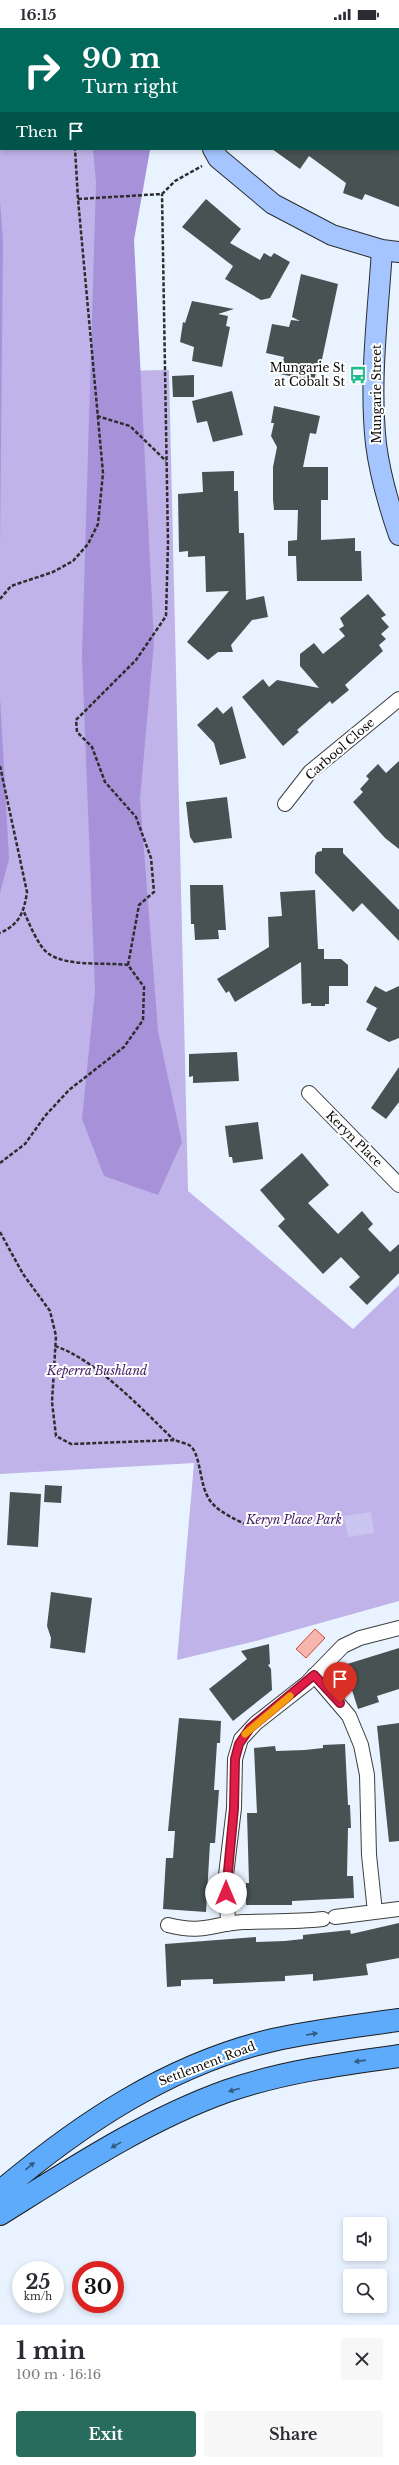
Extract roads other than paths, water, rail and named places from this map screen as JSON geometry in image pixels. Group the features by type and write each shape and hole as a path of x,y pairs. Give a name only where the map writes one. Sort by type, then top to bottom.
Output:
{"main road":[{"name":"Settlement Road","path":"0,2192 33,2163 103,2114 174,2075 227,2054 274,2040 399,2020"},
{"path":"0,2214 77,2167 155,2123 227,2091 321,2067 399,2056"}],"street":[{"path":"209,157 218,158 273,204 332,235 390,251"},
{"name":"Mungarie Street","path":"390,251 377,333 375,424 385,493 399,535"},
{"name":"Carbool Close","path":"285,804 310,772 399,699"},
{"name":"Keryn Place","path":"308,1093 399,1184"},
{"path":"228,1924 226,1875 234,1808 235,1759 241,1739 250,1728 314,1675 332,1656 348,1643 366,1636 399,1628"},
{"path":"314,1675 349,1716 360,1741 367,1775 368,1855 375,1912"},
{"path":"168,1925 198,1930 228,1924 329,1918 399,1909"}],"place":[{"name":"Mungarie St at Cobalt St","path":"358,375"}],"park label":[{"name":"Keperra Bushland","path":"97,1371"},
{"name":"Keryn Place Park","path":"294,1520"}]}
